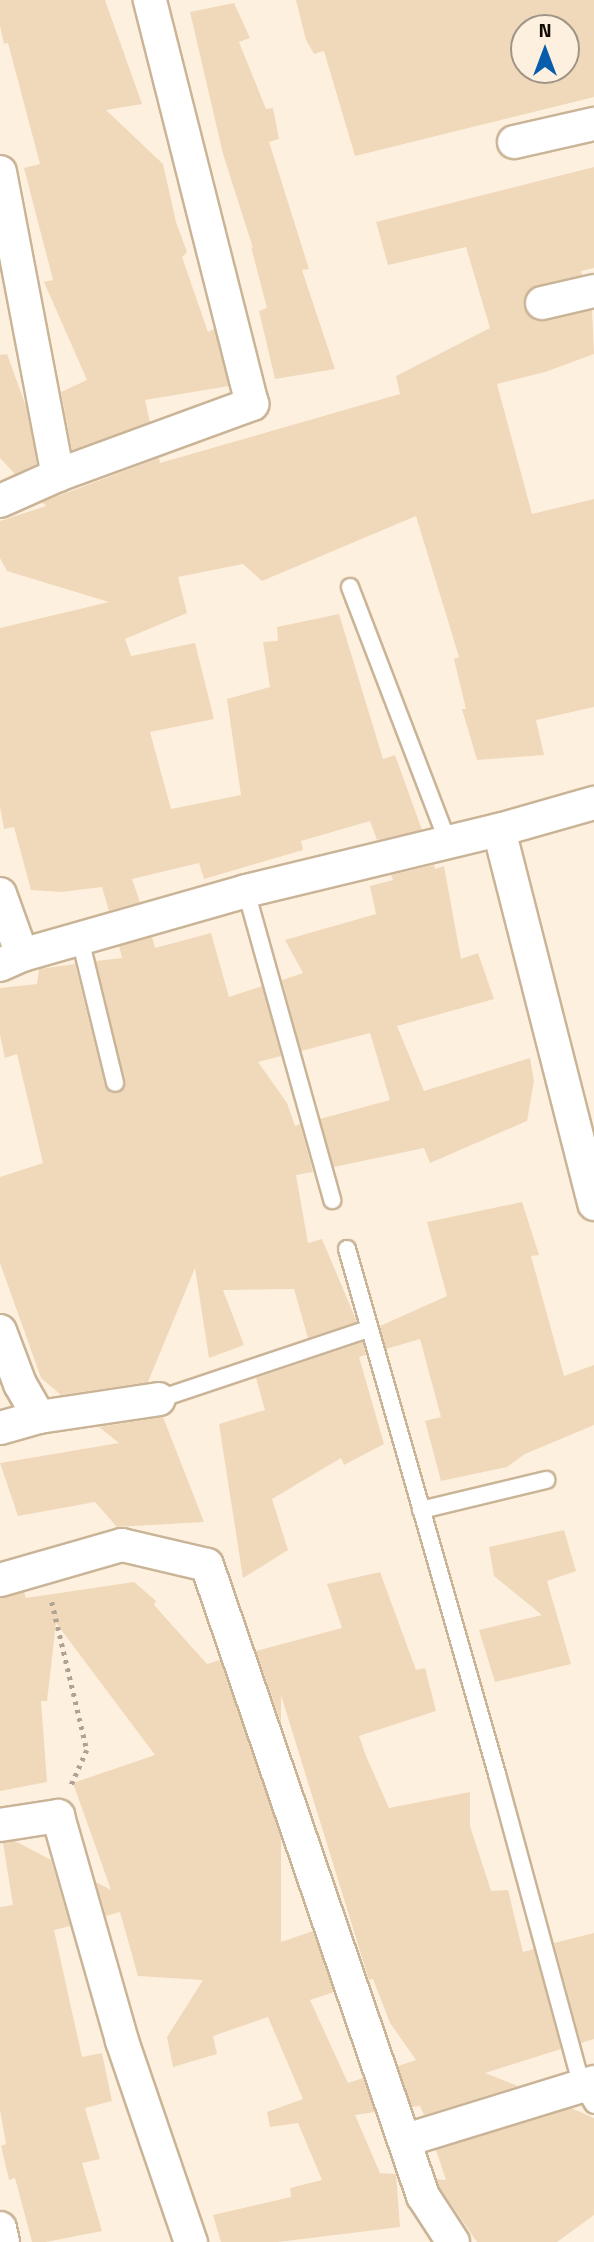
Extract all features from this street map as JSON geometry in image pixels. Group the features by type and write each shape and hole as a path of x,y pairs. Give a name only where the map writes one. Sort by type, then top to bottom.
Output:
{"street":[{"path":"0,500 58,475 252,404 150,0"},
{"path":"514,142 594,124"},
{"path":"0,172 58,475"},
{"path":"542,303 594,291"},
{"path":"0,894 11,960 246,891 499,830 594,803"},
{"path":"499,830 594,1204"},
{"path":"0,1331 20,1384 39,1417"},
{"path":"0,1428 39,1417 159,1399"},
{"path":"0,1580 122,1545 207,1565 348,1984 406,2140 423,2196 453,2242"},
{"path":"0,1825 58,1816 122,2042 191,2242"},
{"path":"406,2140 590,2091"},
{"path":"0,2228 3,2242"}],"lane":[{"path":"350,587 448,842"},
{"path":"246,891 332,1200"},
{"path":"80,939 115,1083"},
{"path":"347,1249 590,2091"},
{"path":"159,1399 368,1329"},
{"path":"421,1510 547,1480"}],"path":[{"path":"43,1567 87,1750 58,1816"}],"building":[{"path":"0,0 105,0 142,104 106,110 163,164 176,222 187,252 182,257 208,332 214,329 229,386 145,400 150,422 72,450 61,392 87,380 44,282 53,280 24,168 40,164 8,43 4,44 0,26"},
{"path":"296,0 594,0 594,97 355,156 324,51 314,54 306,40"},
{"path":"234,3 250,38 239,42 266,109 273,108 279,139 269,142 309,269 302,270 335,369 275,379 259,311 267,308 251,247 253,248 223,154 190,12"},
{"path":"594,167 594,268 581,271 582,275 530,289 524,306 529,316 537,321 592,310 594,354 545,372 497,384 532,514 594,499 594,707 536,720 544,755 477,760 462,709 466,709 454,659 459,657 416,516 262,581 243,564 178,577 187,613 125,639 131,656 195,643 214,719 150,732 171,809 241,795 227,699 270,687 263,642 278,641 277,627 339,614 383,759 395,755 422,830 377,840 370,821 301,841 303,850 204,879 199,863 132,879 140,902 109,911 102,887 61,892 31,890 14,827 4,829 0,807 0,628 109,602 7,571 0,558 0,521 46,506 42,502 159,458 160,463 400,394 396,376 490,328 466,247 388,265 376,222"},
{"path":"7,354 27,409 37,464 15,474 0,458 0,355"},
{"path":"434,865 435,869 444,866 461,959 478,953 494,999 397,1026 424,1091 530,1058 534,1081 527,1121 430,1163 424,1148 334,1167 320,1119 390,1100 370,1033 301,1051 282,980 303,973 285,940 376,914 370,886 393,880 391,875"},
{"path":"211,933 229,997 262,986 281,1056 258,1062 287,1103 295,1126 300,1124 313,1172 296,1175 308,1243 322,1239 357,1322 308,1338 294,1289 223,1290 244,1345 209,1358 195,1268 148,1382 61,1395 41,1378 0,1263 0,1177 43,1163 17,1054 5,1058 0,1035 0,988 37,984 39,969 75,964 105,1085 111,1093 118,1093 125,1087 125,1081 96,961 122,958 119,946 152,937 155,948"},
{"path":"522,1202 539,1255 531,1256 564,1376 594,1365 594,1425 525,1454 507,1467 441,1481 425,1421 441,1417 420,1339 386,1349 380,1326 447,1296 427,1222"},
{"path":"363,1342 366,1355 359,1357 384,1444 344,1465 341,1458 272,1499 288,1550 243,1578 219,1424 265,1410 256,1378"},
{"path":"163,1417 204,1522 117,1527 95,1502 18,1516 0,1463 119,1443 99,1427"},
{"path":"564,1530 576,1571 547,1581 571,1664 495,1682 479,1630 542,1615 494,1576 489,1547"},
{"path":"380,1572 416,1670 425,1668 436,1711 359,1736 366,1756 389,1808 470,1792 470,1826 491,1891 508,1890 523,1952 534,1949 561,2049 485,2073 518,2086 424,2115 420,2106 412,2107 398,2066 416,2060 390,2023 373,1979 369,1980 281,1695 281,1723 256,1651 342,1628 327,1584"},
{"path":"134,1582 156,1601 154,1605 207,1664 220,1660 281,1837 281,1942 313,1931 334,1992 310,2000 348,2083 363,2078 375,2112 355,2115 380,2173 396,2174 400,2227 278,2242 221,2242 213,2215 291,2197 290,2188 322,2180 298,2123 270,2127 267,2112 303,2099 268,2017 213,2036 217,2054 173,2067 167,2037 203,1980 138,1976 120,1912 106,1916 96,1882 111,1890 73,1783 155,1755 56,1623 47,1701 41,1701 47,1782 0,1791 0,1598 24,1592 26,1598"},
{"path":"15,1841 51,1860 70,1926 54,1930 82,2057 102,2053 112,2101 85,2108 100,2159 82,2163 102,2231 46,2242 32,2242 15,2178 9,2180 1,2146 6,2144 0,2110 0,1907 13,1905 3,1843"},
{"path":"594,1933 594,2039 581,2043 554,1943"},
{"path":"571,2108 594,2118 594,2215 557,2242 477,2242 440,2188 436,2179 446,2180 436,2150"}]}
